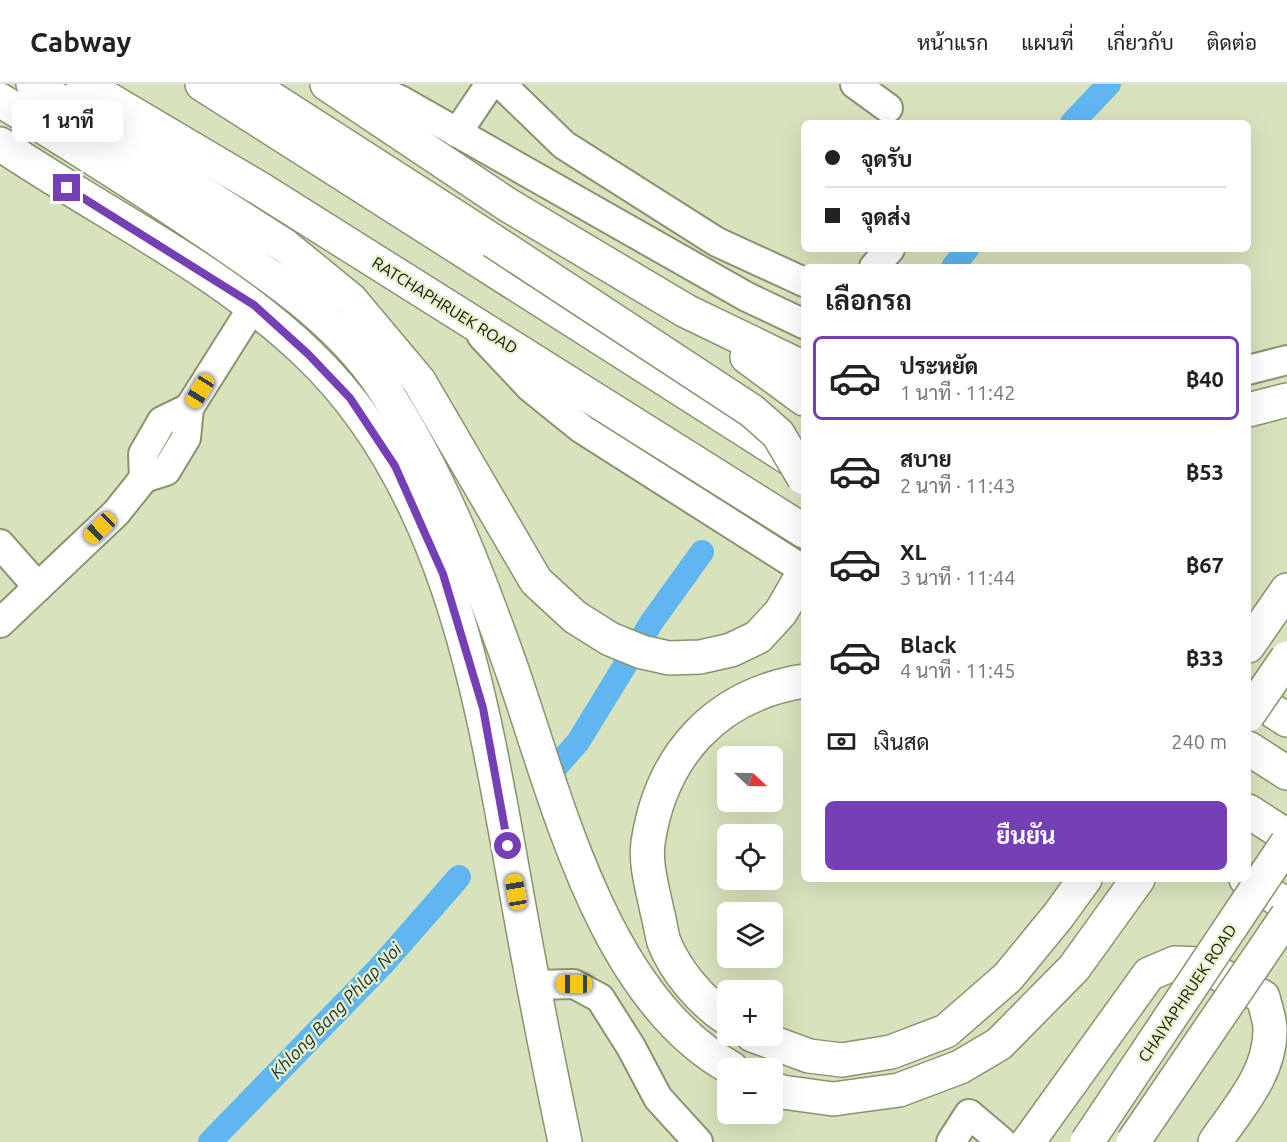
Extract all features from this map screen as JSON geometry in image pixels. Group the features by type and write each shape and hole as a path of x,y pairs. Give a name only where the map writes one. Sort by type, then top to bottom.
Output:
{"main road":[{"path":"33,84 276,240 351,300 419,381 536,580 575,617 610,639 651,654 669,658 700,657 731,650 758,637 781,612 801,579"},
{"name":"RATCHAPHRUEK ROAD","path":"83,84 262,190 801,529"},
{"path":"202,84 801,465"},
{"path":"249,84 752,411 778,434 801,473"},
{"path":"327,84 508,205 686,311 801,367"},
{"path":"0,100 126,177 250,261 300,300 345,340 381,384 440,491 473,565 511,667 561,817 606,922 629,969 657,1007 688,1038 717,1059"},
{"path":"0,144 254,305 308,354 350,398 395,466 443,574 483,708 564,1142"},
{"path":"686,311 801,397"},
{"path":"1251,409 1287,400"},
{"path":"1251,642 1287,590"},
{"path":"1251,711 1287,658"},
{"path":"717,1012 687,981 665,943 650,879 648,844 662,791 686,747 725,708 761,690 801,682"},
{"path":"1251,697 1287,720"},
{"path":"1251,750 1287,773"},
{"path":"1251,814 1287,836"},
{"name":"CHAIYAPHRUEK ROAD","path":"1087,1142 1287,843"},
{"path":"1096,1142 1287,860"},
{"path":"782,1046 809,1056 843,1060 891,1052 946,1030 1008,977 1083,882"},
{"path":"783,1092 833,1099 899,1090 960,1067 999,1044 1074,968 1136,882"},
{"path":"1251,882 1287,905"},
{"path":"1133,1142 1287,916"},
{"path":"1150,1142 1287,943"},
{"path":"1028,1142 1149,974 1175,963 1200,964 1263,997 1270,1028 1269,1047 1260,1077 1215,1142"}],"street":[{"path":"365,84 405,92 457,133 747,297 801,323"},
{"path":"457,133 490,84"},
{"path":"501,84 564,145 717,242 801,281"},
{"path":"855,84 888,108"},
{"path":"877,264 887,252"},
{"path":"0,622 116,513 144,478 166,471 186,438 189,408 254,305"},
{"path":"461,314 530,387 582,429 801,569"},
{"path":"1251,369 1287,360"},
{"path":"0,544 38,587"},
{"path":"533,985 574,984 600,998 632,1047 658,1098 698,1142"},
{"path":"951,1142 969,1114 1002,1142"}],"waterway":[{"name":"Khlong Bang Phlap Noi","path":"1075,120 1109,84"},
{"name":"Khlong Bang Phlap Noi","path":"955,264 965,252"},
{"name":"Khlong Bang Phlap Noi","path":"548,776 578,742 651,623 702,552"},
{"name":"Khlong Bang Phlap Noi","path":"210,1142 382,965 459,877"}],"route":[{"path":"67,188 254,305 308,354 350,398 395,466 443,574 483,708 508,846"}]}
